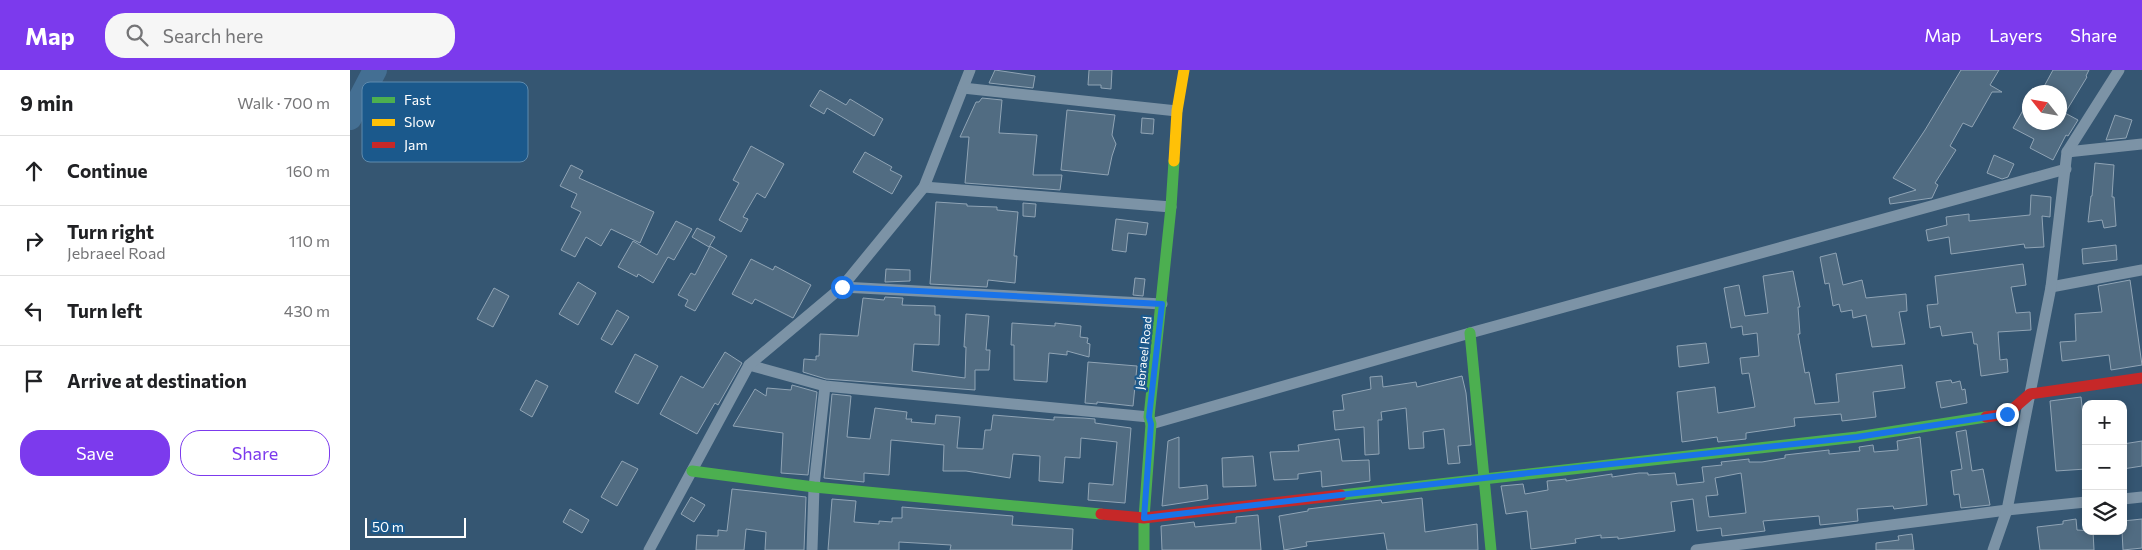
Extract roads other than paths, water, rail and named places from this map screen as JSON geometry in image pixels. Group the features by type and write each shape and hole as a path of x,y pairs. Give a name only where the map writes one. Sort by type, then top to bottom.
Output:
{"street":[{"path":"649,550 749,365 842,287 924,187 970,70"},
{"name":"Jebraeel Road","path":"1144,550 1150,420 1171,207 1177,111 1184,70"},
{"path":"1993,550 2007,510 2051,287 2068,152 2119,70"},
{"path":"963,88 1177,111"},
{"path":"2068,152 2142,144"},
{"path":"749,365 825,386 1150,420 2066,170"},
{"path":"924,187 1171,207"},
{"path":"2051,287 2142,270"},
{"path":"842,287 1162,304"},
{"path":"1470,332 1491,550"},
{"path":"692,471 814,487 1144,518 1857,437 2007,414 2030,394 2142,378"},
{"path":"812,550 814,487 825,386"},
{"path":"2127,499 2142,497"},
{"path":"1696,550 2007,510 2082,502"}],"waterway":[{"path":"369,82 375,70"},
{"path":"350,118 362,95"}]}
